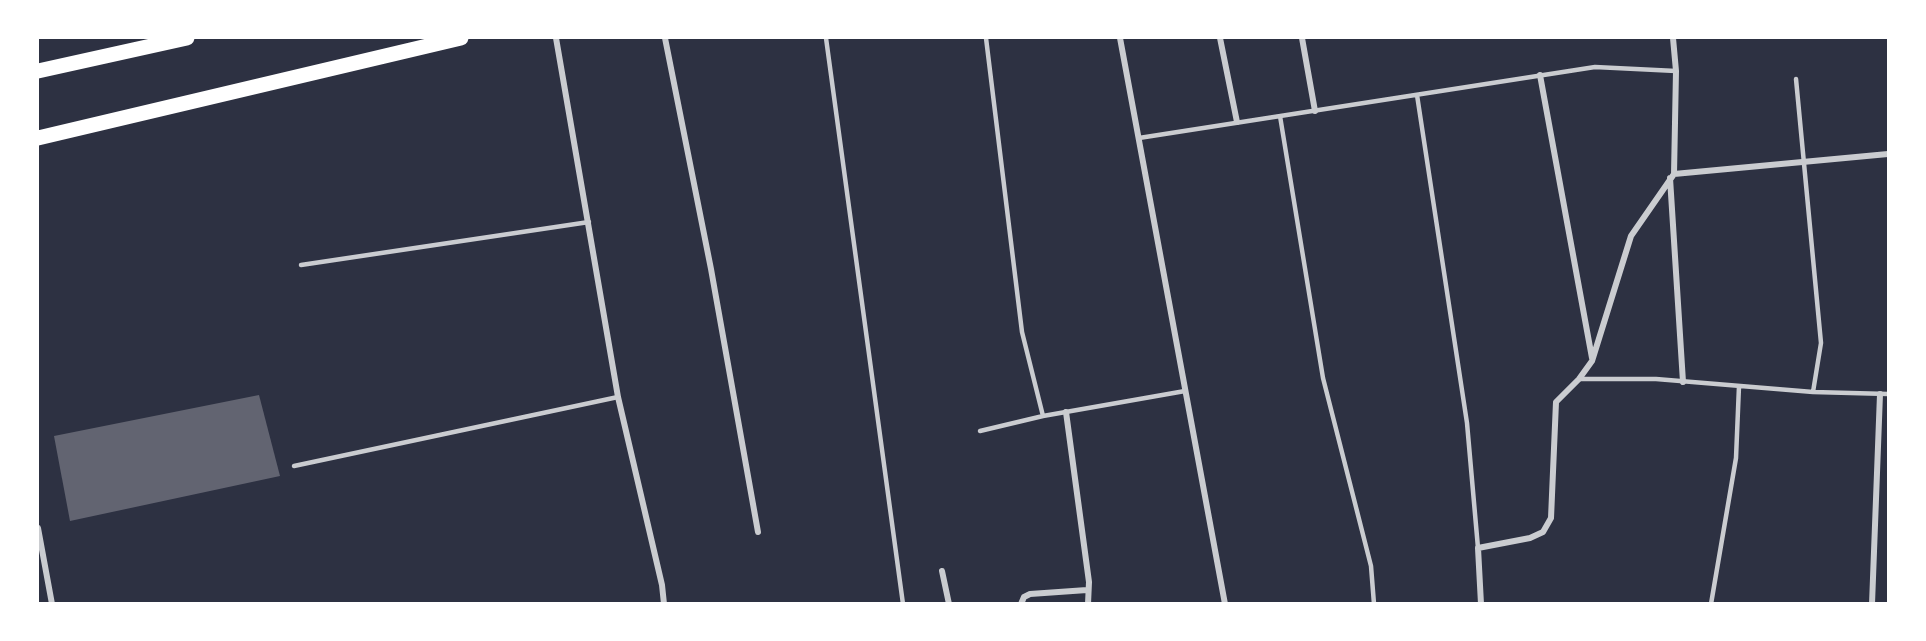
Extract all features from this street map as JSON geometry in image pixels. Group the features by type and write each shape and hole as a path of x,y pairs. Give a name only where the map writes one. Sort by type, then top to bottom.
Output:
{"main road":[{"path":"38,71 187,38"},
{"path":"38,138 461,38"}],"street":[{"path":"556,38 618,398 662,585 664,603"},
{"path":"665,38 711,270 758,532"},
{"path":"1120,38 1225,603"},
{"path":"1220,38 1237,122"},
{"path":"1302,38 1315,111"},
{"path":"1673,38 1676,71 1672,176 1683,382"},
{"path":"1540,75 1592,361"},
{"path":"1481,603 1478,548 1530,538 1543,532 1551,518 1556,402 1579,379 1592,361 1630,236 1672,176 1888,154"},
{"path":"1872,603 1880,394"},
{"path":"1066,412 1089,582 1088,603"},
{"path":"38,528 52,603"},
{"path":"942,572 949,603"},
{"path":"1021,603 1024,597 1030,594 1087,590"}],"lane":[{"path":"826,38 903,603"},
{"path":"986,38 1022,332 1043,416"},
{"path":"1138,138 1595,67 1676,71"},
{"path":"1796,79 1821,343 1813,392"},
{"path":"1417,95 1467,423 1478,548"},
{"path":"1280,116 1323,378 1371,566 1374,603"},
{"path":"301,265 589,222"},
{"path":"1579,379 1656,379 1813,392 1888,394"},
{"path":"1711,603 1736,458 1739,386"},
{"path":"980,431 1043,416 1185,391"},
{"path":"294,466 618,398"}],"building":[{"path":"259,395 280,476 70,521 54,436"}]}
